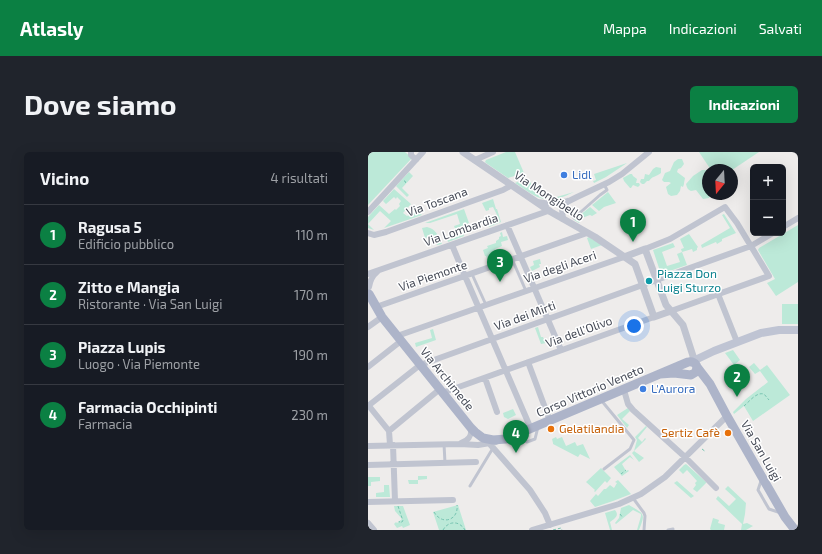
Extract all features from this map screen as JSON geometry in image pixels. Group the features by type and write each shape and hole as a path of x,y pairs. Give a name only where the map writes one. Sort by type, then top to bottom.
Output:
{"main road":[{"name":"Via Archimede","path":"369,291 376,311 471,428 484,441"},
{"path":"689,375 685,372 685,365 693,364 703,356 768,331 788,329 798,330"},
{"name":"Corso Vittorio Veneto","path":"484,441 506,439 518,435 660,374 693,364"},
{"name":"Via San Luigi","path":"693,364 708,380 716,397 785,516"},
{"name":"Corso Vittorio Veneto","path":"660,374 674,373 689,375"},
{"name":"Via San Luigi","path":"689,375 702,382 716,397"},
{"path":"785,516 790,530"},
{"path":"785,516 795,530"}],"street":[{"path":"411,152 411,155 416,160"},
{"path":"368,212 423,152"},
{"name":"Via Mongibello","path":"463,152 551,212 607,244 635,264"},
{"path":"475,160 493,152"},
{"path":"535,201 544,203 558,203 569,201 622,174 649,152"},
{"name":"Via Toscana","path":"368,233 374,234 386,232 503,190 512,185"},
{"path":"563,219 562,210 569,201"},
{"path":"551,212 553,207 558,203"},
{"name":"Via degli Aceri","path":"368,367 399,339 486,305 624,257 670,239 725,207 751,246"},
{"name":"Via Lombardia","path":"368,274 508,225 562,210"},
{"path":"786,225 798,218"},
{"path":"508,225 561,350"},
{"name":"Via Piemonte","path":"368,327 376,311 465,276 587,233"},
{"path":"660,279 751,246 768,236"},
{"path":"452,245 506,370 535,428"},
{"name":"Via dell'Olivo","path":"441,391 485,378 769,276 751,246"},
{"path":"645,248 660,279 666,305 674,310 683,325 693,356 693,364"},
{"path":"631,254 640,286 654,317"},
{"path":"369,291 373,276 380,270"},
{"name":"Via dei Mirti","path":"368,406 420,365 660,279"},
{"path":"718,294 737,342"},
{"path":"528,362 550,421"},
{"path":"485,378 497,412"},
{"path":"624,390 628,404 633,410 685,457 716,488"},
{"path":"389,431 441,391"},
{"path":"368,406 389,431 394,464 396,503"},
{"path":"532,530 552,527 619,504 633,498 657,484 727,416"},
{"path":"468,440 471,428"},
{"path":"460,444 476,435 484,441 530,490 552,527"},
{"path":"368,446 460,444 484,441"},
{"path":"368,465 476,462"},
{"path":"368,502 455,502"},
{"path":"368,523 374,530"}],"lane":[{"path":"574,218 607,190 604,184"},
{"path":"512,259 526,291"},
{"path":"472,274 486,305"},
{"path":"601,400 634,440 630,449 604,469"},
{"path":"470,486 484,441"},
{"path":"444,444 445,463"},
{"path":"633,498 644,513 644,530"},
{"path":"668,530 673,529"}],"path":[{"path":"402,181 405,181 406,184"},
{"path":"744,406 761,393 764,394 769,400"},
{"path":"701,448 706,452"},
{"path":"621,474 626,470"},
{"path":"434,512 436,516 441,519 449,519 456,514 457,510 455,502"},
{"path":"396,503 403,520 400,523 399,522"},
{"path":"620,514 623,518"},
{"path":"449,519 450,523"},
{"path":"443,530 450,523 454,522 463,526 465,530"},
{"path":"552,527 561,528 562,530"}],"green space":[{"path":"368,152 405,152 412,158 368,205"},
{"path":"506,152 515,152 524,173 508,178 485,162 486,160"},
{"path":"699,152 759,152 738,166 738,164 707,164"},
{"path":"678,159 682,159 684,164 678,169 677,172 685,178 684,184 683,187 681,186 677,195 671,196 668,194 666,187 671,183 664,182 662,180 665,173 670,171 674,162"},
{"path":"627,163 594,183 593,181 596,180 594,174"},
{"path":"656,167 661,168 661,173 642,184 640,182 641,179 644,179 645,174 649,175"},
{"path":"702,170 702,198 696,190 691,191 687,188 686,184 693,176"},
{"path":"409,172 413,176 402,188 409,195 407,197 396,186"},
{"path":"630,174 637,179 636,183 639,183 640,185 638,187 633,185 630,188 624,181 623,178"},
{"path":"524,179 530,181 535,193 541,196 545,197 552,195 553,198 574,192 556,199 543,199 530,193 515,183"},
{"path":"394,189 411,204 403,213 407,216 417,210 422,215 384,228 391,221 380,211 368,224 368,217 379,205 389,214 400,206 399,204 401,201 397,197 396,199 394,197 386,204 383,201"},
{"path":"608,192 616,203 604,207 599,211 592,205"},
{"path":"493,199 501,222 489,227 486,219 497,215 493,207 486,211 482,203"},
{"path":"590,207 597,213 592,216 590,215 582,218 579,223 574,220"},
{"path":"464,209 469,223 462,226 464,236 448,242 446,237 457,234 454,226 460,224 457,214 430,223 425,223"},
{"path":"724,214 736,233 722,239 722,241 717,244 716,242 702,248 701,245 730,228 722,215"},
{"path":"368,224 374,230 368,228"},
{"path":"798,225 798,282 776,296 767,283 775,279 758,250 779,236 786,236 786,232"},
{"path":"427,227 435,231 442,244 437,245 433,235 425,238 422,228"},
{"path":"502,232 503,237 507,236 508,240 501,242 502,246 495,249 496,254 487,258 483,250 488,248 487,246 496,243 501,236 500,233"},
{"path":"689,234 698,247 697,250 693,252 692,249 682,252 681,249 684,248 680,239"},
{"path":"589,237 602,245 591,249 587,238"},
{"path":"673,243 675,247 662,252 667,266 680,262 677,254 682,252 687,265 661,274 653,250"},
{"path":"540,259 540,267 532,271 530,267 534,265 533,261"},
{"path":"782,304 798,304 798,324 782,324"},
{"path":"538,327 541,337 543,337 546,343 541,344 535,328"},
{"path":"433,329 436,340 416,347 415,343 432,338 430,330"},
{"path":"733,350 740,360 734,365 725,353"},
{"path":"754,363 760,370 767,365 790,395 753,421 744,406 734,414 733,412 746,399 768,382 760,371 755,374 749,367"},
{"path":"628,408 630,411 622,419 629,425 627,428 617,415"},
{"path":"513,409 516,415 508,419 504,417 503,413"},
{"path":"646,426 647,427 638,438 642,442 645,438 646,439 634,451 637,440 635,437"},
{"path":"556,437 557,439 562,437 566,446 575,442 577,446 583,444 590,459 580,454 578,457 553,444 552,439"},
{"path":"634,451 644,458 639,462 632,453"},
{"path":"630,455 634,460 630,457 622,464 626,471 629,471 622,476 614,467"},
{"path":"686,464 706,482 697,492 693,489 697,481 687,470 683,474 679,470"},
{"path":"601,468 611,478 607,483 605,481 595,492 595,490 586,482"},
{"path":"418,476 427,476 427,479 418,480"},
{"path":"368,477 380,477 380,481 371,482 371,486 368,486"},
{"path":"408,480 418,480 418,484 409,484"},
{"path":"618,480 631,494 595,507 590,501 596,494 598,496 610,485 614,488 617,483 615,482"},
{"path":"677,481 694,496 691,498 674,483"},
{"path":"384,485 389,485 390,497 376,497 376,493 384,492"},
{"path":"728,486 746,503 743,524 747,523 753,526 746,530 741,530 742,524 716,499 718,496 729,506 736,499 725,489"},
{"path":"458,505 466,530 439,530 433,512"},
{"path":"629,505 642,514 643,517 639,530 637,530 641,514 633,510 616,524 615,523 619,518 621,508"},
{"path":"394,506 403,506 410,525 403,528 402,526 397,528 394,524 402,519 395,511"},
{"path":"615,510 617,516 610,522 612,530 610,530 605,513"},
{"path":"713,518 719,520 718,523 725,525 724,530 710,529"}],"place":[{"name":"Lidl","path":"564,175"},
{"name":"Ragusa 5","path":"633,242"},
{"name":"Piazza Don Luigi Sturzo","path":"649,281"},
{"name":"Piazza Lupis","path":"500,282"},
{"name":"L'Aurora","path":"643,389"},
{"name":"Zitto e Mangia","path":"737,397"},
{"name":"Gelatilandia","path":"551,429"},
{"name":"Sertiz Cafè","path":"728,433"},
{"name":"Farmacia Occhipinti","path":"516,453"}]}
